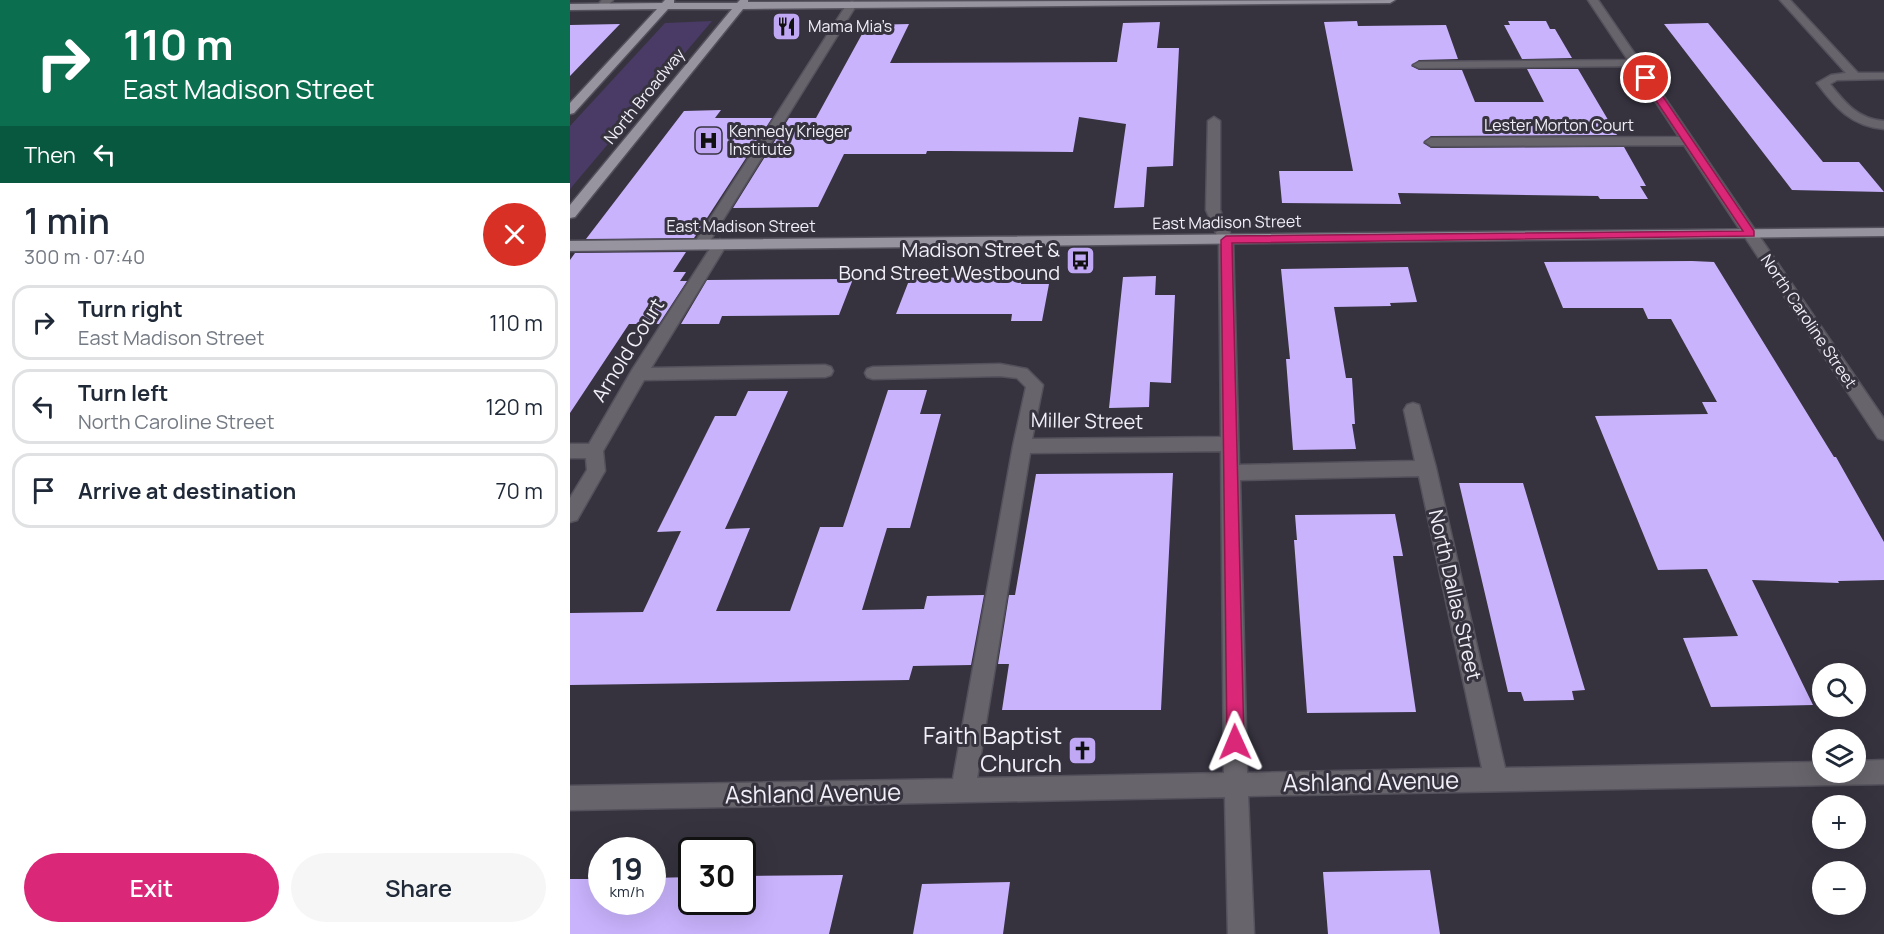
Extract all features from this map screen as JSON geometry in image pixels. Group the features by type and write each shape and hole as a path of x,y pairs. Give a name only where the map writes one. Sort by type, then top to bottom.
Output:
{"main road":[{"path":"570,8 605,4 668,3 1390,0"},
{"path":"571,108 668,3"},
{"name":"North Broadway","path":"570,214 743,3"},
{"name":"East Madison Street","path":"570,246 1884,232"}],"street":[{"name":"North Caroline Street","path":"1593,0 1884,433"},
{"path":"1785,0 1854,75"},
{"path":"701,244 852,4"},
{"path":"1419,65 1635,63"},
{"path":"1884,76 1835,77 1823,83 1846,112 1856,120 1869,125 1884,125"},
{"path":"1214,121 1213,210 1226,240 1241,934"},
{"name":"Lester Morton Court","path":"1431,142 1688,141"},
{"name":"Arnold Court","path":"570,514 596,471 594,451 638,374 720,244"},
{"path":"638,374 825,370"},
{"name":"Miller Street","path":"873,373 1000,370 1021,373 1035,385 1022,446 1231,444"},
{"name":"North Dallas Street","path":"1413,410 1496,780"},
{"path":"963,791 1022,446"},
{"path":"570,451 594,451"},
{"path":"1232,473 1427,468"},
{"name":"Ashland Avenue","path":"570,798 1884,772"}],"shaded area":[{"path":"712,21 570,189 570,126 665,23"}],"building":[{"path":"1357,21 1358,26 1446,25 1458,59 1419,60 1411,66 1419,70 1462,70 1475,102 1544,102 1527,69 1578,69 1617,135 1431,136 1423,143 1431,148 1624,147 1646,186 1640,186 1648,199 1398,193 1401,204 1282,203 1279,171 1353,171 1324,22"},
{"path":"1508,21 1546,21 1550,29 1555,29 1572,58 1522,59 1504,25 1510,25"},
{"path":"1160,22 1157,48 1179,48 1173,166 1147,167 1144,207 1114,208 1126,124 1079,117 1073,152 927,151 926,154 844,154 818,207 733,208 789,118 816,118 867,25 909,24 890,63 1117,62 1123,23"},
{"path":"1708,23 1823,162 1859,162 1884,192 1792,190 1664,24"},
{"path":"620,24 570,76 570,25"},
{"name":"Kennedy Krieger Institute","path":"721,110 715,118 772,118 694,238 586,239 684,111"},
{"path":"686,252 673,272 686,272 680,281 687,281 659,324 629,324 570,413 570,260 575,253"},
{"path":"1544,262 1714,262 1836,457 1884,542 1884,580 1838,581 1839,583 1752,580 1812,705 1711,707 1683,638 1738,636 1707,569 1658,570 1595,416 1708,414 1702,402 1717,402 1671,319 1648,319 1643,308 1563,308"},
{"path":"1408,267 1417,302 1390,303 1391,306 1334,307 1346,378 1352,378 1355,424 1352,424 1356,449 1293,450 1286,359 1290,359 1281,269"},
{"path":"1156,276 1155,295 1175,295 1171,383 1150,382 1149,407 1109,408 1123,277"},
{"path":"1022,277 1021,284 1049,284 1042,321 1011,321 1012,314 896,314 910,278"},
{"path":"853,279 839,315 722,316 719,324 681,324 707,280"},
{"path":"888,390 927,390 920,414 941,414 910,528 887,528 862,610 924,609 927,596 984,595 971,665 913,666 909,680 570,685 570,613 643,612 681,531 657,532 715,416 736,416 748,391 788,391 725,529 750,528 716,611 790,611 820,527 843,527"},
{"path":"1173,473 1161,710 1002,710 1009,664 998,664 1009,595 1015,595 1036,474"},
{"path":"1459,483 1523,483 1585,690 1572,691 1574,700 1524,701 1521,692 1508,692"},
{"path":"1395,514 1403,556 1393,556 1416,712 1307,713 1294,540 1297,540 1295,515"},
{"path":"1430,870 1440,934 1328,934 1323,872"},
{"path":"843,875 829,934 570,934 570,879 588,879 588,915 666,915 666,878 678,877 678,915 756,915 756,876"},
{"path":"1010,882 1003,934 913,934 922,884"}],"place":[{"name":"Mama Mia’s","path":"787,26"},
{"name":"Kennedy Krieger Institute","path":"708,140"},
{"name":"Madison Street & Bond Street Westbound","path":"1081,261"},
{"name":"Faith Baptist Church","path":"1083,750"}],"route":[{"path":"1235,742 1232,473 1226,240 1750,234 1646,78"}]}
